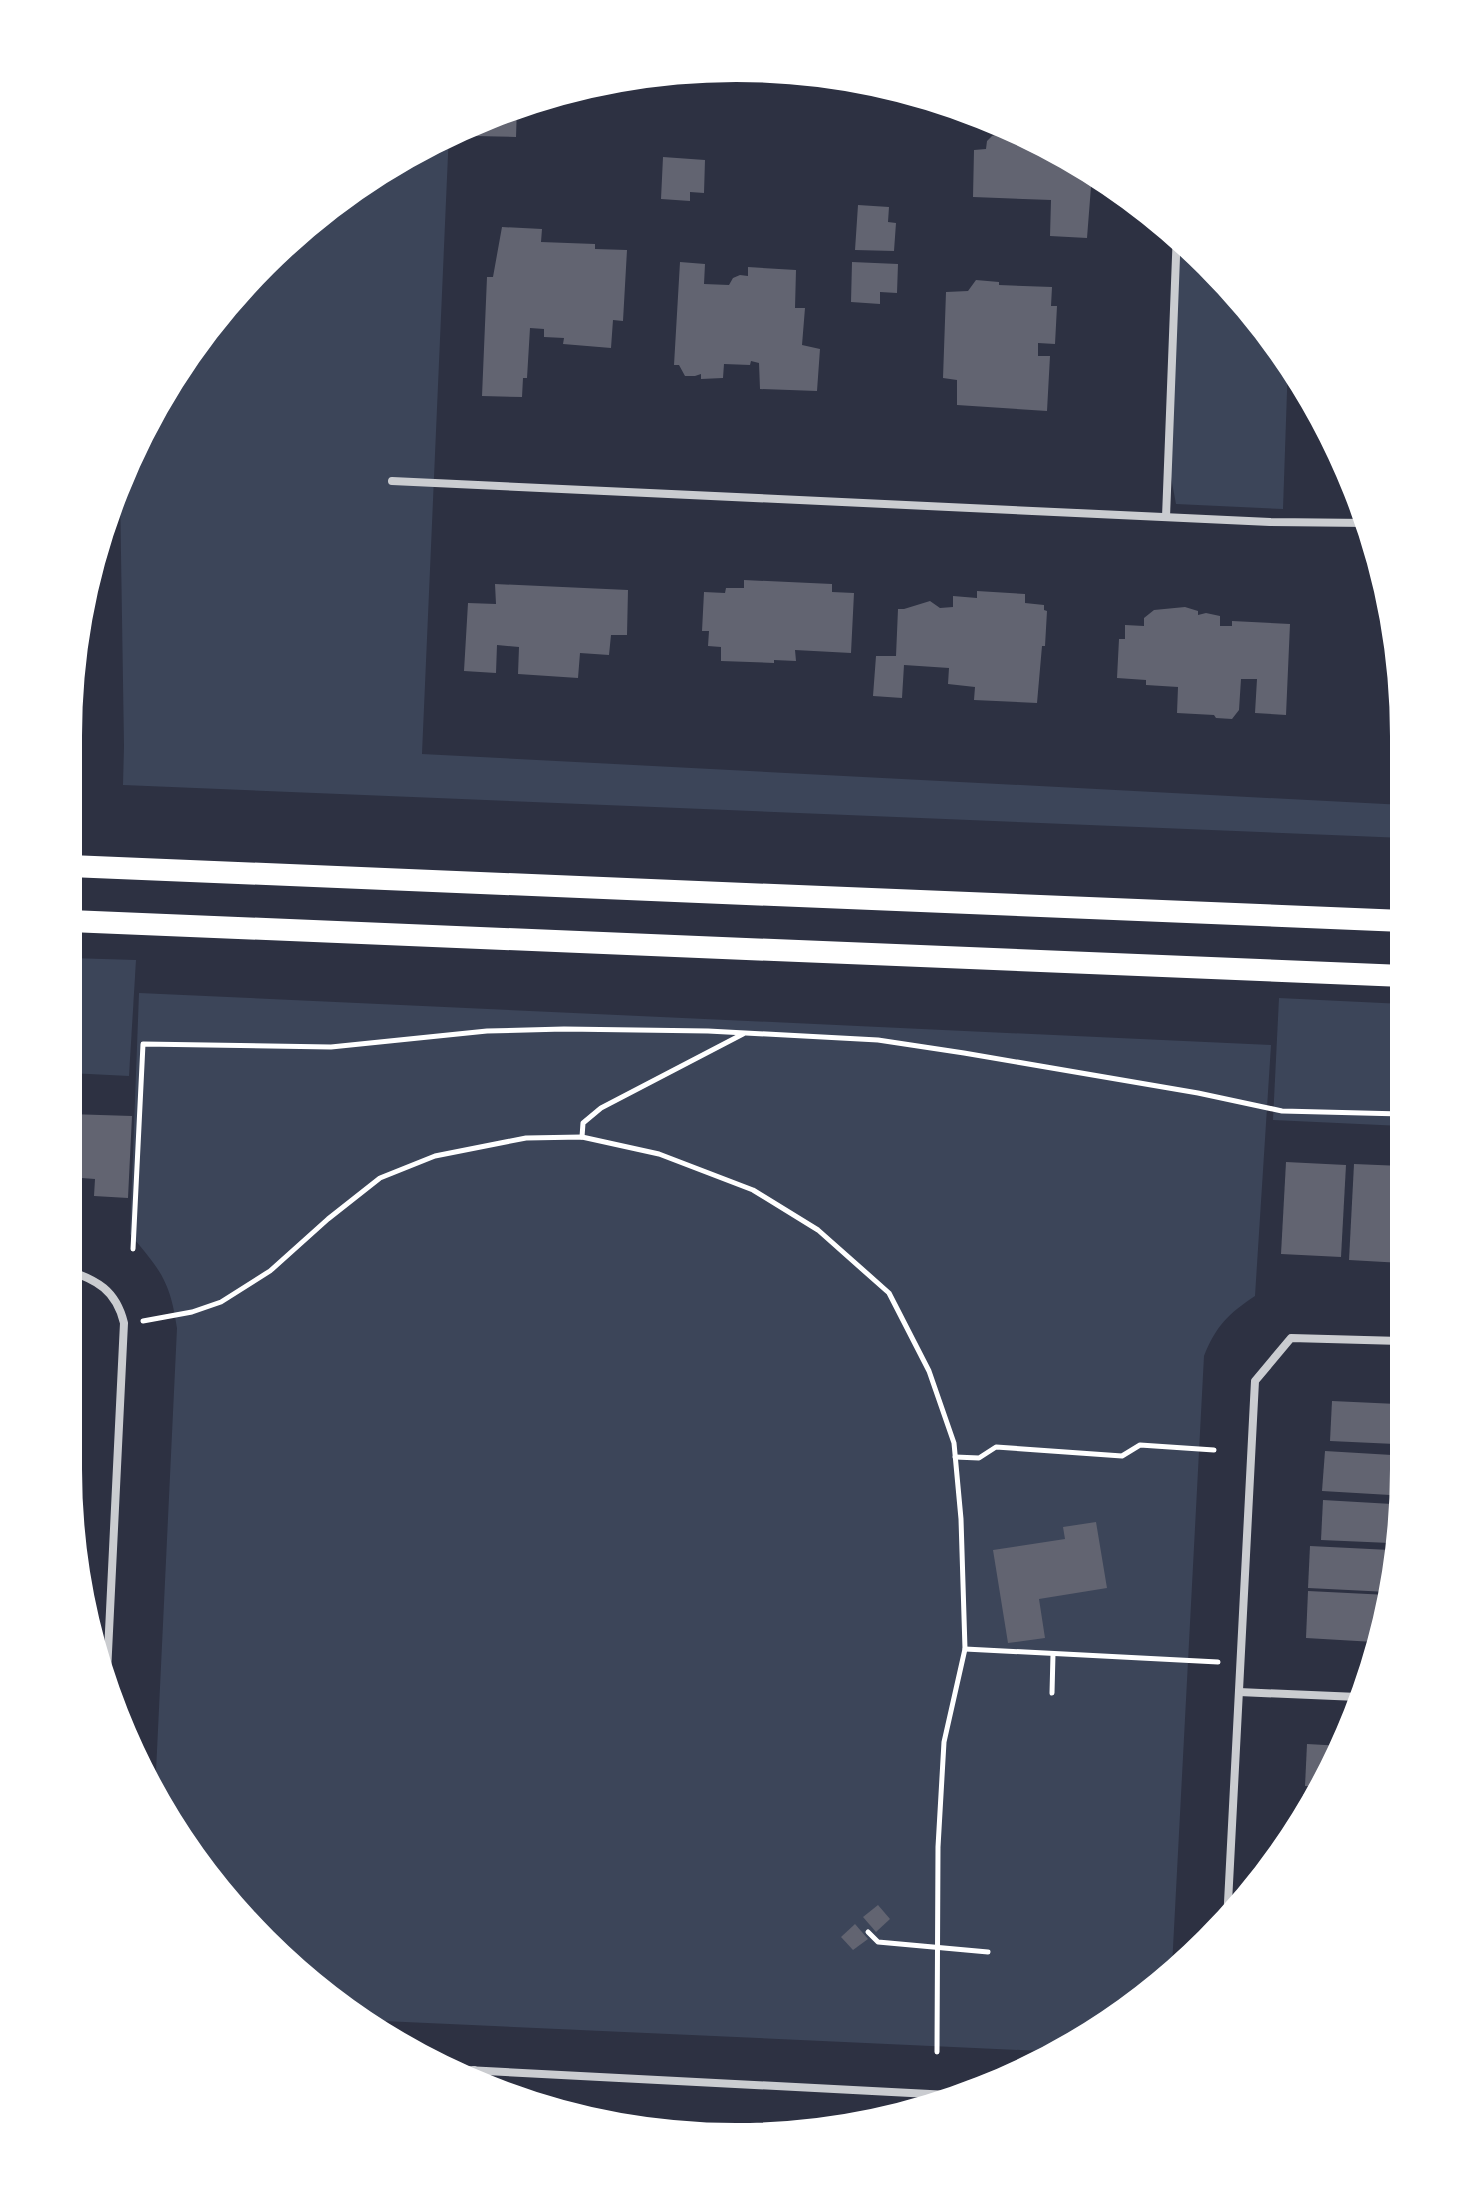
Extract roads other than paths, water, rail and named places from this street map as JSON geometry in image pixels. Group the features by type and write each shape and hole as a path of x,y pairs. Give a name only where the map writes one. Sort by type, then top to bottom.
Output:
{"highway":[{"path":"80,866 1392,921"},
{"path":"80,921 1392,976"}],"street":[{"path":"1166,517 1176,250"},
{"path":"392,481 1270,522 1356,523"},
{"path":"80,1275 114,1297 124,1323 108,1658"},
{"path":"1228,1903 1255,1381 1291,1338 1392,1341"},
{"path":"1239,1692 1351,1697"},
{"path":"474,2070 934,2094"}]}
